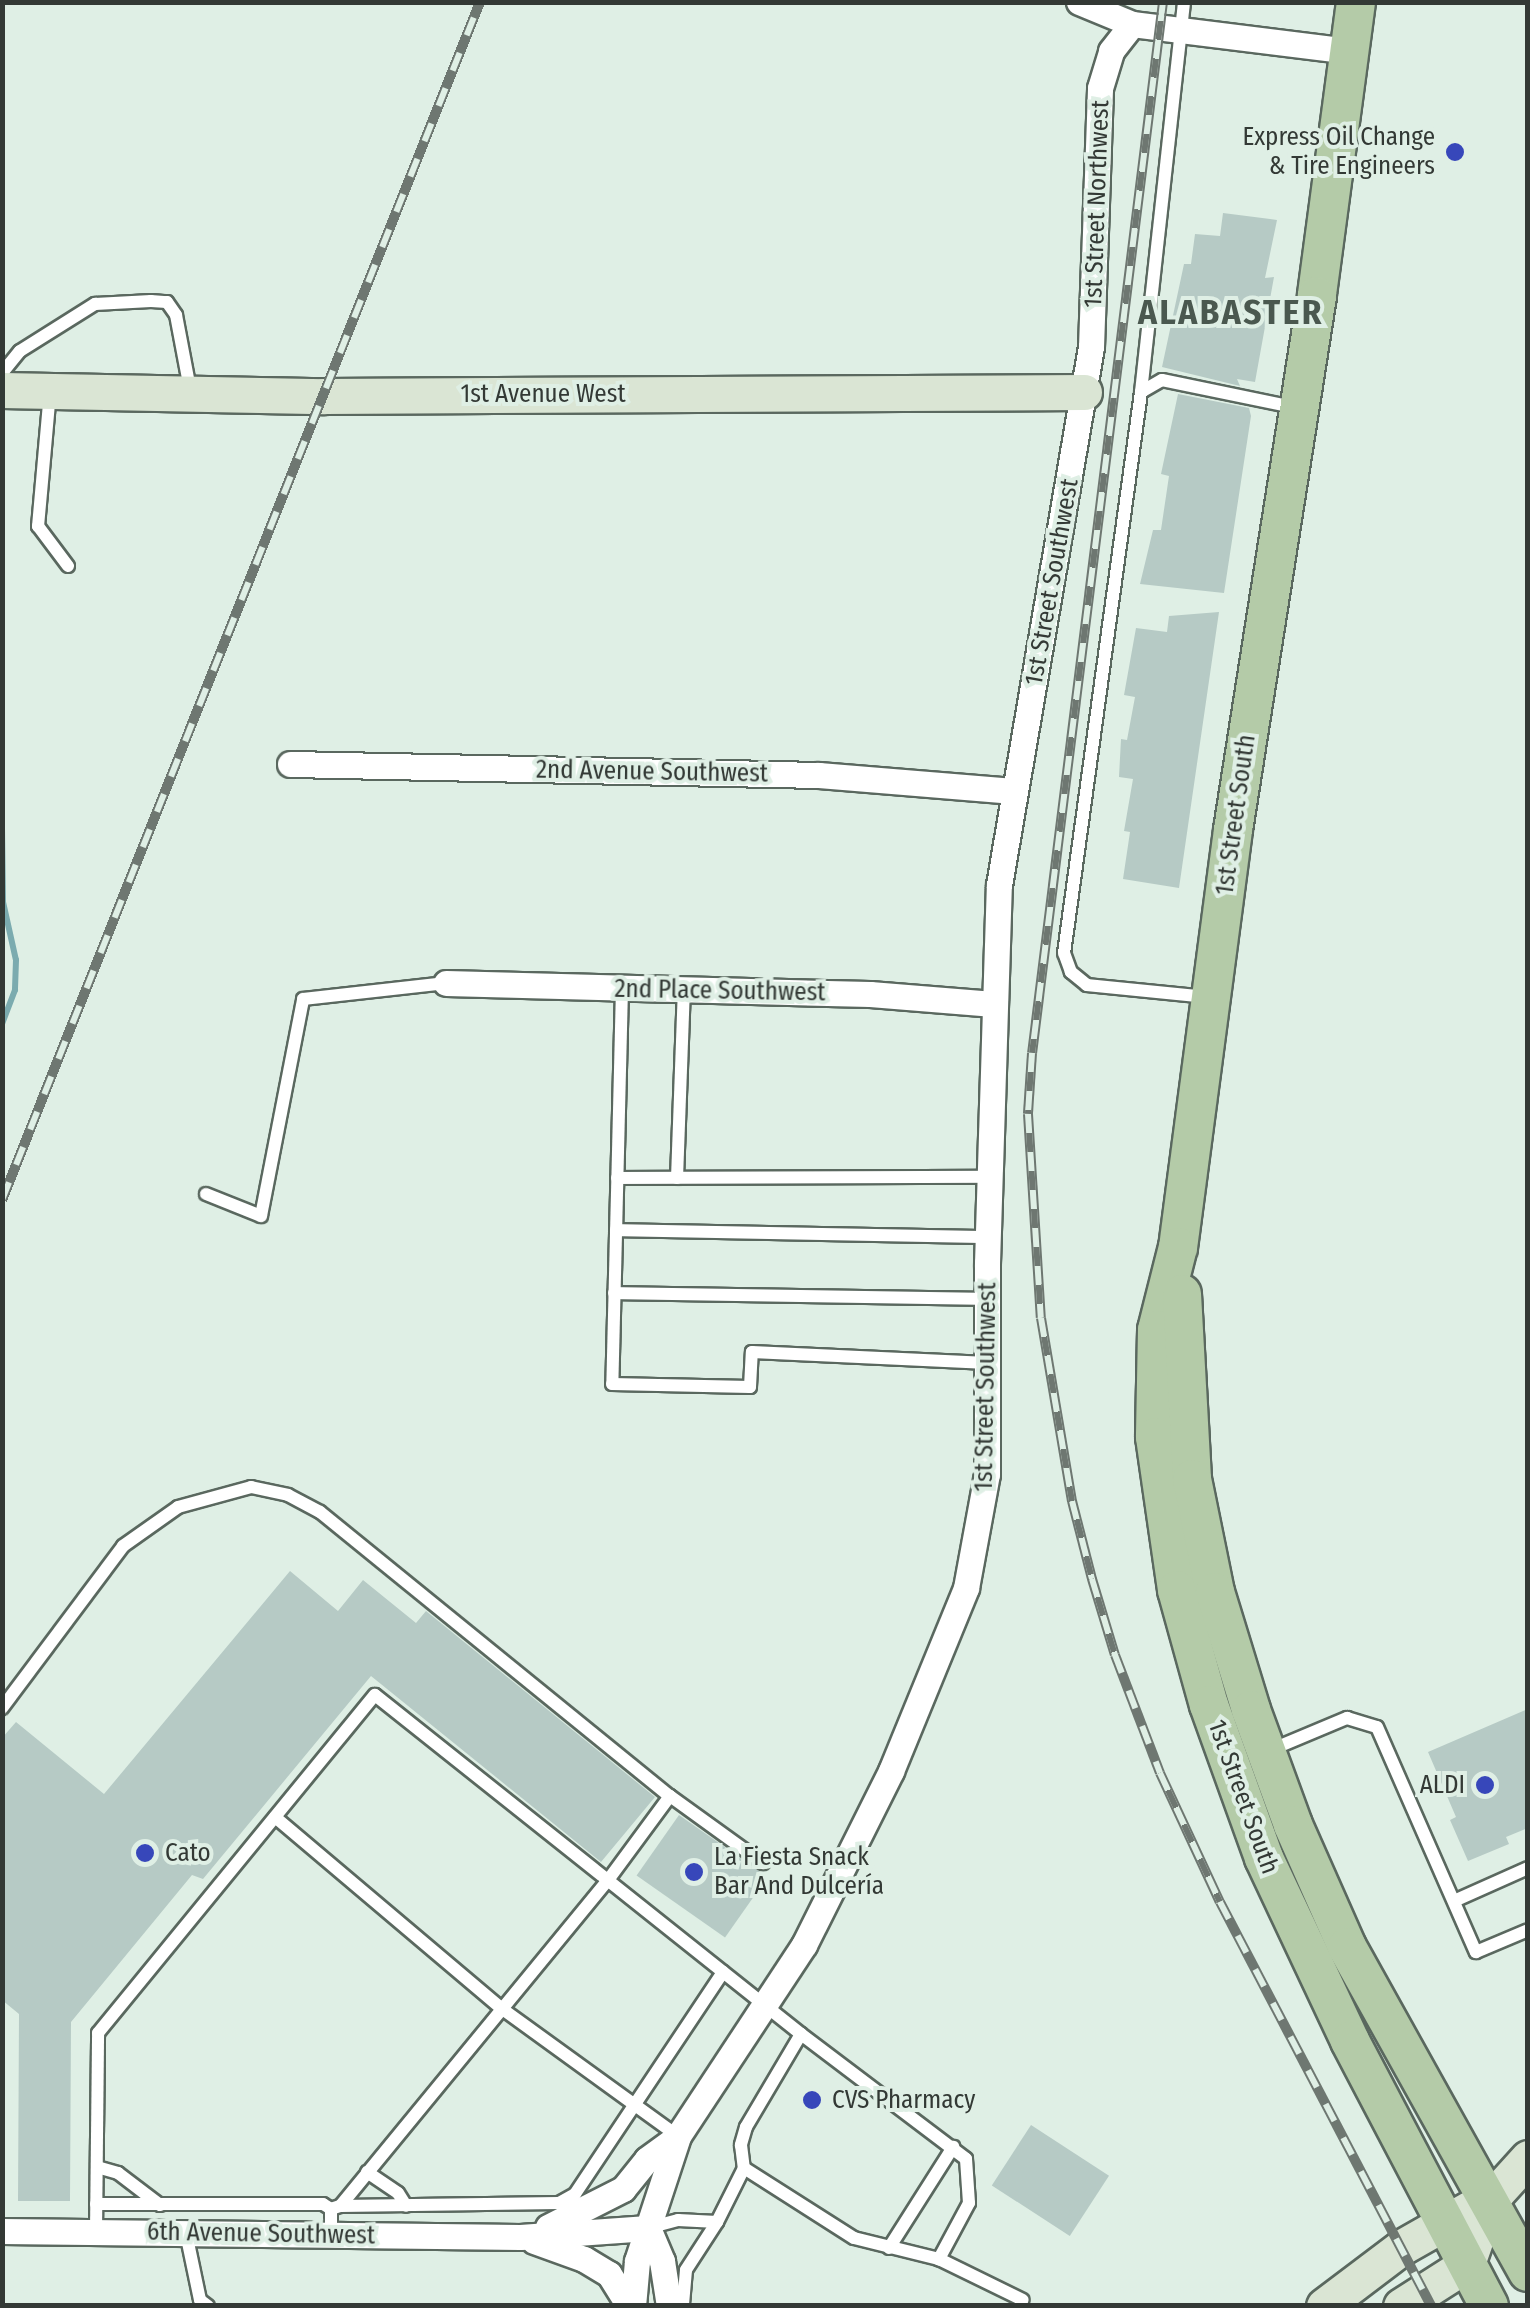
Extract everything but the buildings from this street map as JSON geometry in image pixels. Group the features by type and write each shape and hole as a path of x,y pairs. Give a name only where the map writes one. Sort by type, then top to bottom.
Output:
{"main road":[{"name":"1st Street South","path":"1356,2 1210,997 1178,1247 1171,1438 1177,1590 1224,1752 1288,1913 1489,2306"},
{"name":"1st Street South","path":"1171,1438 1266,1752 1347,1947 1528,2272"}],"street":[{"path":"1079,2 1132,24 1350,51"},
{"name":"1st Street Northwest","path":"1084,392 1096,306 1100,88 1111,50 1132,24"},
{"name":"1st Avenue West","path":"2,390 324,396 1084,392"},
{"name":"1st Street Southwest","path":"631,2306 637,2261 678,2136 804,1945 883,1788 966,1588 987,1474 987,1300 999,885 1084,392"},
{"name":"2nd Avenue Southwest","path":"290,764 819,774 1013,790"},
{"name":"2nd Place Southwest","path":"446,983 918,996 994,1004"},
{"name":"6th Avenue Southwest","path":"520,2237 571,2220 623,2190 647,2160 678,2136"},
{"path":"1401,2306 1466,2264 1489,2200 1528,2158"},
{"path":"1324,2306 1443,2220 1489,2200"},
{"name":"6th Avenue Southwest","path":"2,2231 186,2233 334,2216 520,2237 648,2228"},
{"path":"648,2228 662,2261 669,2306"},
{"path":"520,2237 584,2259 609,2274 631,2306"}],"lane":[{"path":"1184,2 1142,392 1064,953 1071,972 1087,985 1210,997"},
{"path":"2,373 20,351 95,304 166,302 176,315 190,392"},
{"path":"1142,392 1162,380 1300,396"},
{"path":"50,390 38,526 68,566"},
{"path":"206,1194 261,1216 303,999 446,983"},
{"path":"622,988 612,1384 750,1387 752,1352 988,1363"},
{"path":"677,1178 684,990"},
{"path":"617,1178 992,1177"},
{"path":"616,1230 989,1236"},
{"path":"614,1293 987,1300"},
{"path":"2,1708 123,1546 178,1506 250,1487 288,1495 320,1512 670,1796 762,1862"},
{"path":"96,2232 98,2033 375,1695 801,2034 953,2147 969,2166 970,2194 939,2258"},
{"path":"1266,1752 1346,1718 1377,1728 1476,1952 1528,1930"},
{"path":"334,2216 608,1880 670,1796"},
{"path":"275,1816 501,2008 634,2108 678,2136"},
{"path":"1454,1901 1528,1868"},
{"path":"334,2216 406,2206 559,2203 575,2194 723,1972"},
{"path":"683,2306 686,2270 744,2168 741,2145 746,2127 801,2034"},
{"path":"889,2248 953,2147"},
{"path":"97,2167 118,2173 160,2204"},
{"path":"744,2168 854,2238 939,2258 1028,2304"},
{"path":"367,2172 398,2193 406,2206"},
{"path":"96,2204 324,2204 334,2216"},
{"path":"648,2228 678,2220 716,2222"},
{"path":"186,2233 200,2300 208,2306"}],"waterway":[{"path":"2,828 3,902 16,960 15,990 2,1024"}],"railway":[{"path":"2,1200 480,2"},
{"path":"1163,2 1032,1053 1028,1114 1041,1318 1072,1501 1092,1579 1115,1655 1160,1773 1220,1902 1431,2306"}],"place":[{"name":"Express Oil Change & Tire Engineers","path":"1455,152"},
{"name":"ALDI","path":"1485,1785"},
{"name":"Cato","path":"145,1853"},
{"name":"La Fiesta Snack Bar And Dulcería","path":"694,1872"},
{"name":"CVS Pharmacy","path":"812,2100"}],"district":[{"name":"ALABASTER","path":"1231,312"}]}
